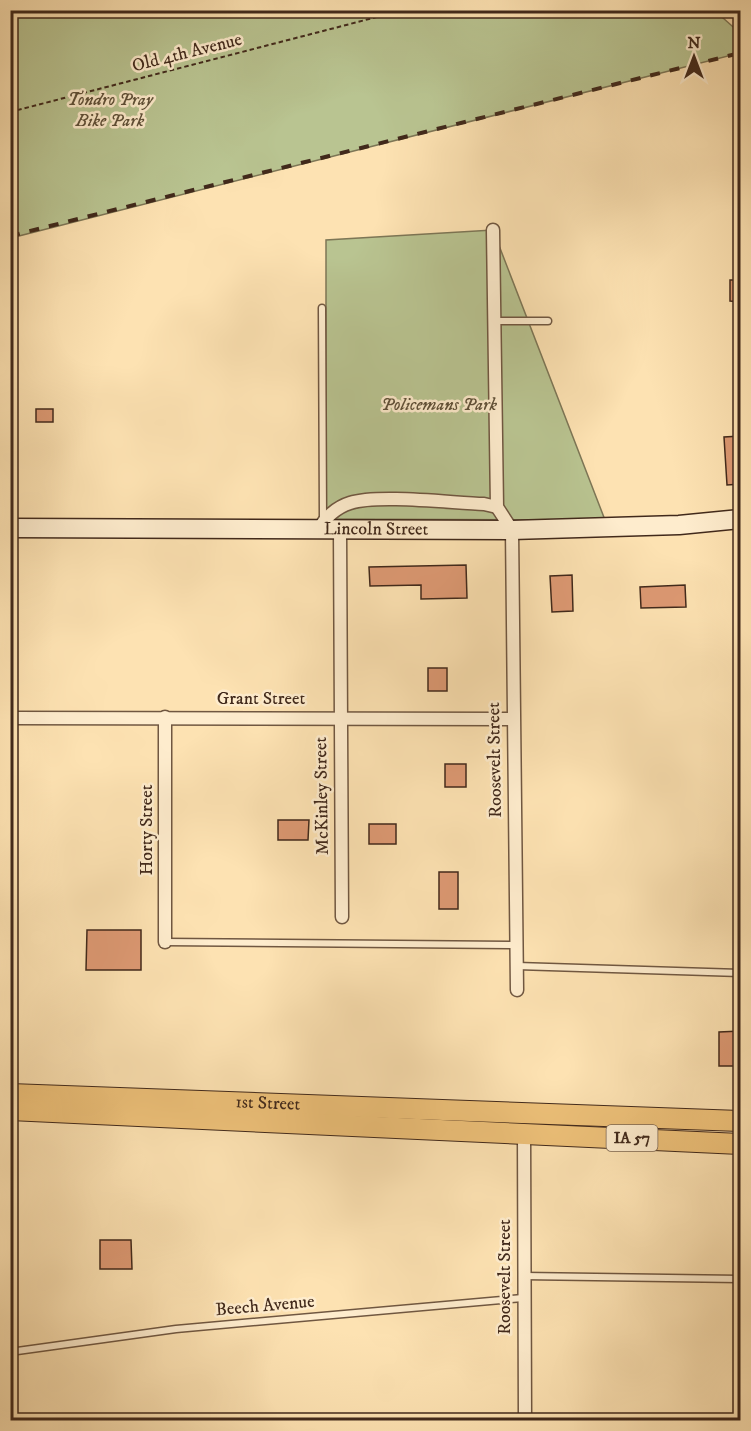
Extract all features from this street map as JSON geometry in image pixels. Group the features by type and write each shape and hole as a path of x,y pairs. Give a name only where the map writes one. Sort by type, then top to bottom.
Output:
{"main road":[{"name":"Lincoln Street","path":"10,528 321,525 340,530 512,530 679,525 741,519"},
{"name":"1st Street","path":"10,1094 525,1123"},
{"name":"1st Street","path":"10,1110 525,1123"},
{"name":"IA 57","path":"525,1123 741,1121"},
{"name":"IA 57","path":"525,1123 741,1144"}],"street":[{"path":"493,230 497,507 512,530"},
{"path":"321,525 350,503 386,500 484,504 497,507"},
{"name":"McKinley Street","path":"340,530 339,717 342,917"},
{"name":"Roosevelt Street","path":"512,530 512,719 517,990"},
{"name":"Horty Street","path":"165,717 165,942"},
{"name":"Grant Street","path":"10,718 512,719"},
{"name":"Roosevelt Street","path":"525,1123 522,1276 525,1420"}],"lane":[{"path":"321,525 322,308"},
{"path":"494,321 548,321"},
{"path":"165,942 515,945"},
{"path":"516,966 739,974"},
{"path":"522,1276 741,1279"},
{"name":"Beech Avenue","path":"10,1352 176,1329 523,1298"}],"path":[{"name":"Old 4th Avenue","path":"10,112 404,10"}],"green space":[{"name":"Tondro Pray Bike Park","path":"714,10 740,33 740,53 11,238 11,11"},
{"name":"Policemans Park","path":"493,230 605,520 326,519 326,240"}],"building":[{"path":"730,280 741,280 741,302 730,301"},
{"path":"36,409 53,409 53,422 36,422"},
{"path":"741,436 741,484 727,485 724,437"},
{"path":"466,565 467,598 421,599 421,585 370,586 369,567"},
{"path":"572,575 573,611 552,612 550,576"},
{"path":"685,585 686,607 641,608 640,587"},
{"path":"428,668 447,668 447,691 428,691"},
{"path":"445,764 466,764 466,787 445,787"},
{"path":"278,820 309,820 308,840 278,840"},
{"path":"369,824 396,824 396,844 369,844"},
{"path":"439,872 458,872 458,909 439,909"},
{"path":"87,930 141,930 141,970 86,970"},
{"path":"741,1031 741,1066 719,1066 719,1032"},
{"path":"100,1240 131,1240 132,1269 100,1269"}],"railway":[{"path":"10,236 740,53"}]}
